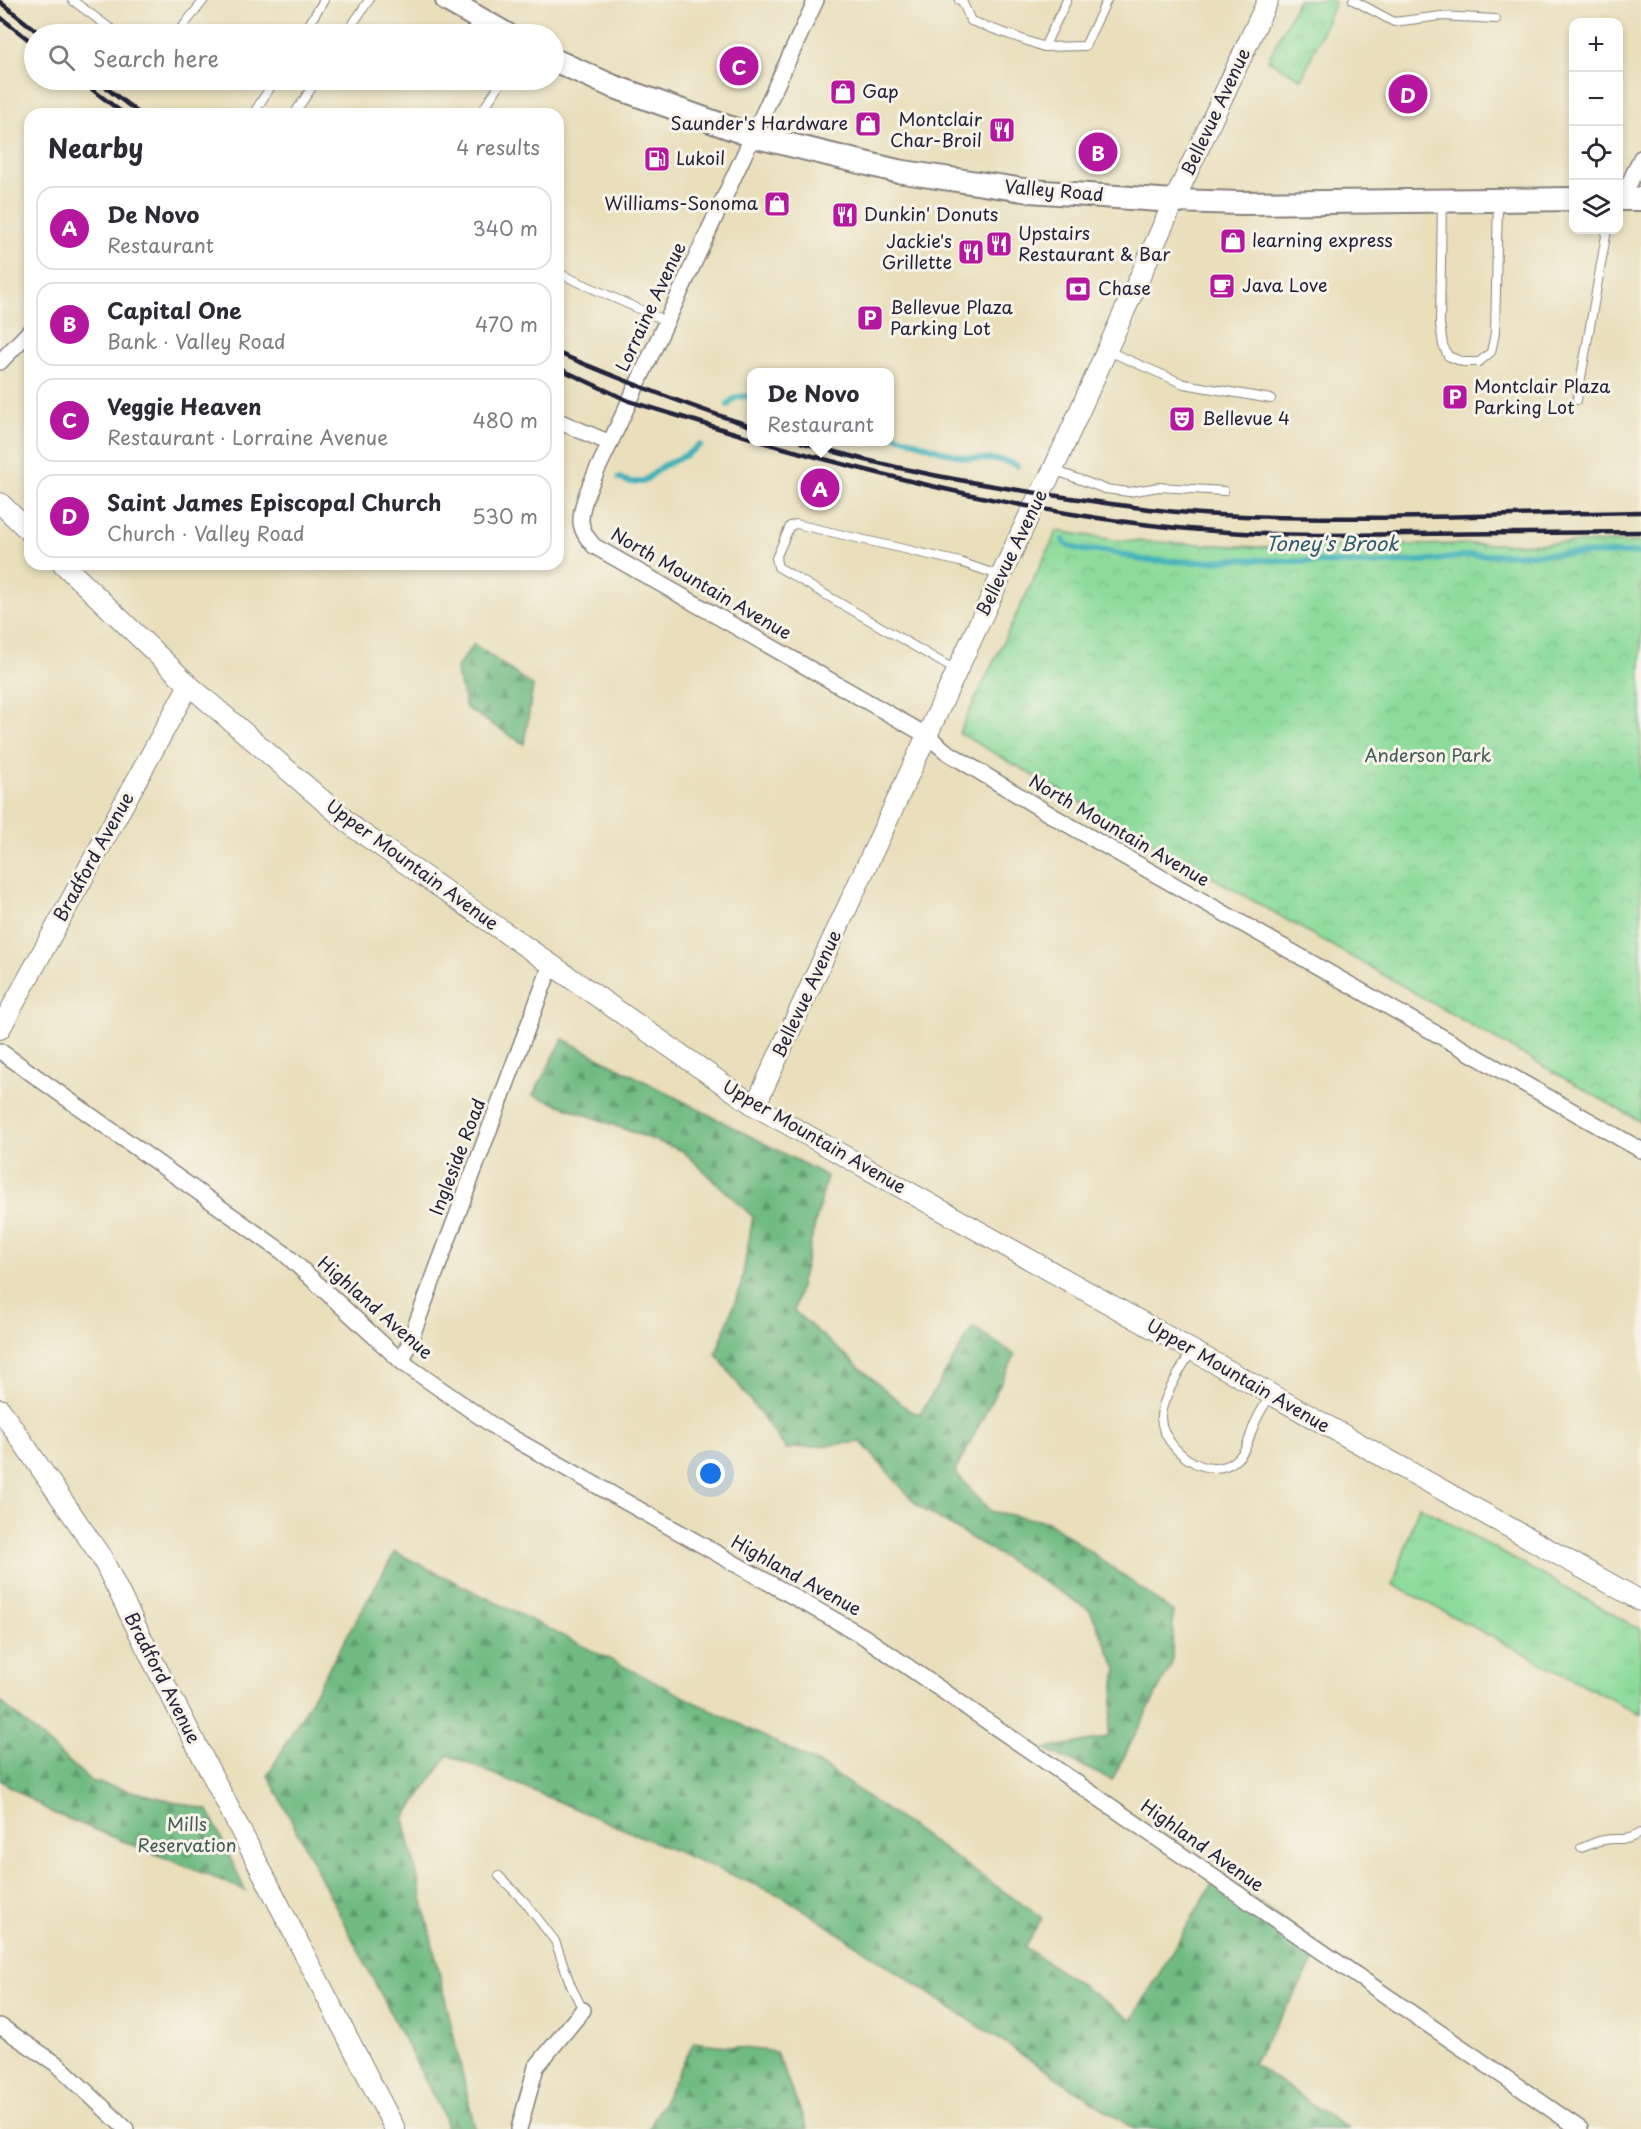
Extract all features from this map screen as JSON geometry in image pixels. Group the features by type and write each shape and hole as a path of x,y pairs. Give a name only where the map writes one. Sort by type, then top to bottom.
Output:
{"main road":[{"path":"447,0 489,24"},
{"name":"Valley Road","path":"564,64 612,86 753,136 897,171 1030,191 1174,201 1242,203 1569,200"}],"street":[{"name":"Lorraine Avenue","path":"585,536 581,522 585,501 666,321 816,0"},
{"name":"Bellevue Avenue","path":"755,1106 926,735 1053,470 1174,201 1268,0"},
{"path":"1625,201 1641,158"},
{"path":"0,362 24,337"},
{"path":"564,424 610,443"},
{"path":"0,503 24,526"},
{"name":"North Mountain Avenue","path":"585,536 594,546 926,735 947,752 1051,815 1641,1150"},
{"name":"Upper Mountain Avenue","path":"69,570 189,685 356,829 755,1106 1641,1601"},
{"name":"Bradford Avenue","path":"0,1029 189,685"},
{"name":"Ingleside Road","path":"402,1362 551,965"},
{"name":"Highland Avenue","path":"0,1051 284,1253 402,1362 502,1432 862,1636 1580,2129"},
{"name":"Bradford Avenue","path":"0,1409 102,1558 395,2129"},
{"path":"519,2129 536,2067 583,2010"},
{"path":"0,2026 58,2065 126,2129"}],"lane":[{"path":"72,0 104,24"},
{"path":"185,24 204,0"},
{"path":"309,24 324,0"},
{"path":"353,24 369,0"},
{"path":"959,0 962,1 972,21 1044,47 1085,46 1107,0"},
{"path":"1044,47 1067,0"},
{"path":"1353,0 1394,22 1441,16 1496,19"},
{"path":"257,108 269,90"},
{"path":"298,108 310,90"},
{"path":"484,108 496,90"},
{"path":"1442,201 1440,324 1443,345 1448,356 1463,362 1479,362 1491,351 1496,333 1498,200"},
{"path":"1577,400 1606,234"},
{"path":"564,276 666,321"},
{"path":"1106,351 1184,384 1271,399"},
{"path":"1053,470 1105,489 1129,492 1159,487 1224,491"},
{"path":"957,670 778,567 776,558 790,525 796,524 960,562 1001,576"},
{"path":"1192,1349 1166,1400 1161,1416 1163,1428 1172,1444 1197,1465 1212,1468 1226,1466 1236,1460 1246,1448 1254,1425 1270,1395"},
{"path":"1581,1848 1604,1840 1626,1840 1641,1833"},
{"path":"499,1876 525,1902 555,1941 571,1986 583,2010"}],"green space":[{"path":"1298,0 1335,2 1302,79 1268,60"},
{"name":"Anderson Park","path":"1057,531 1115,540 1257,547 1641,542 1641,1122 959,733"},
{"path":"474,644 533,686 524,744 466,708 456,668"},
{"path":"563,1039 827,1176 794,1311 910,1411 920,1414 973,1327 1015,1355 955,1472 990,1511 1049,1522 1173,1612 1172,1663 1112,1780 1044,1749 1108,1737 1117,1669 1090,1610 918,1506 861,1442 786,1449 716,1354 741,1285 753,1217 683,1151 533,1095"},
{"path":"1419,1506 1641,1630 1641,1715 1393,1585"},
{"path":"395,1552 823,1766 1042,1918 1025,1947 1132,2020 1218,1874 1322,1948 1253,2063 1348,2129 1134,2129 784,1897 448,1755 404,1819 475,2129 447,2129 444,2117 268,1775"},
{"name":"Mills Reservation","path":"0,1701 91,1781 208,1810 245,1890 51,1812 0,1780"},
{"path":"694,2042 776,2052 808,2129 649,2129"}],"waterway":[{"name":"Toney's Brook","path":"728,405 738,397 747,396"},
{"name":"Toney's Brook","path":"894,435 962,457 1004,461 1017,466"},
{"name":"Toney's Brook","path":"619,478 629,482 643,482 663,466 700,445"},
{"name":"Toney's Brook","path":"1063,540 1067,545 1082,550 1108,551 1143,560 1198,562 1236,559 1370,564 1437,560 1472,555 1641,553"}],"railway":[{"path":"0,2 28,24"},
{"path":"0,17 24,36"},
{"path":"93,90 116,108"},
{"path":"109,90 132,108"},
{"path":"564,355 654,392 747,425"},
{"path":"564,371 629,401 747,437"},
{"path":"777,446 877,473 993,499 1110,520 1169,527 1294,535 1641,532"},
{"path":"814,446 969,482 1145,508 1220,515 1325,518 1641,512"}],"place":[{"name":"Veggie Heaven","path":"739,66"},
{"name":"Gap","path":"843,92"},
{"name":"Saint James Episcopal Church","path":"1408,94"},
{"name":"Saunder's Hardware","path":"868,124"},
{"name":"Montclair Char-Broil","path":"1002,130"},
{"name":"Capital One","path":"1098,152"},
{"name":"Lukoil","path":"657,159"},
{"name":"Williams-Sonoma","path":"777,204"},
{"name":"Dunkin' Donuts","path":"845,215"},
{"name":"learning express","path":"1233,241"},
{"name":"Upstairs Restaurant & Bar","path":"999,244"},
{"name":"Jackie's Grillette","path":"971,252"},
{"name":"Java Love","path":"1222,286"},
{"name":"Chase","path":"1078,289"},
{"name":"Bellevue Plaza Parking Lot","path":"870,318"},
{"name":"Montclair Plaza Parking Lot","path":"1455,397"},
{"name":"Bellevue 4","path":"1182,419"},
{"name":"De Novo","path":"820,488"}]}
